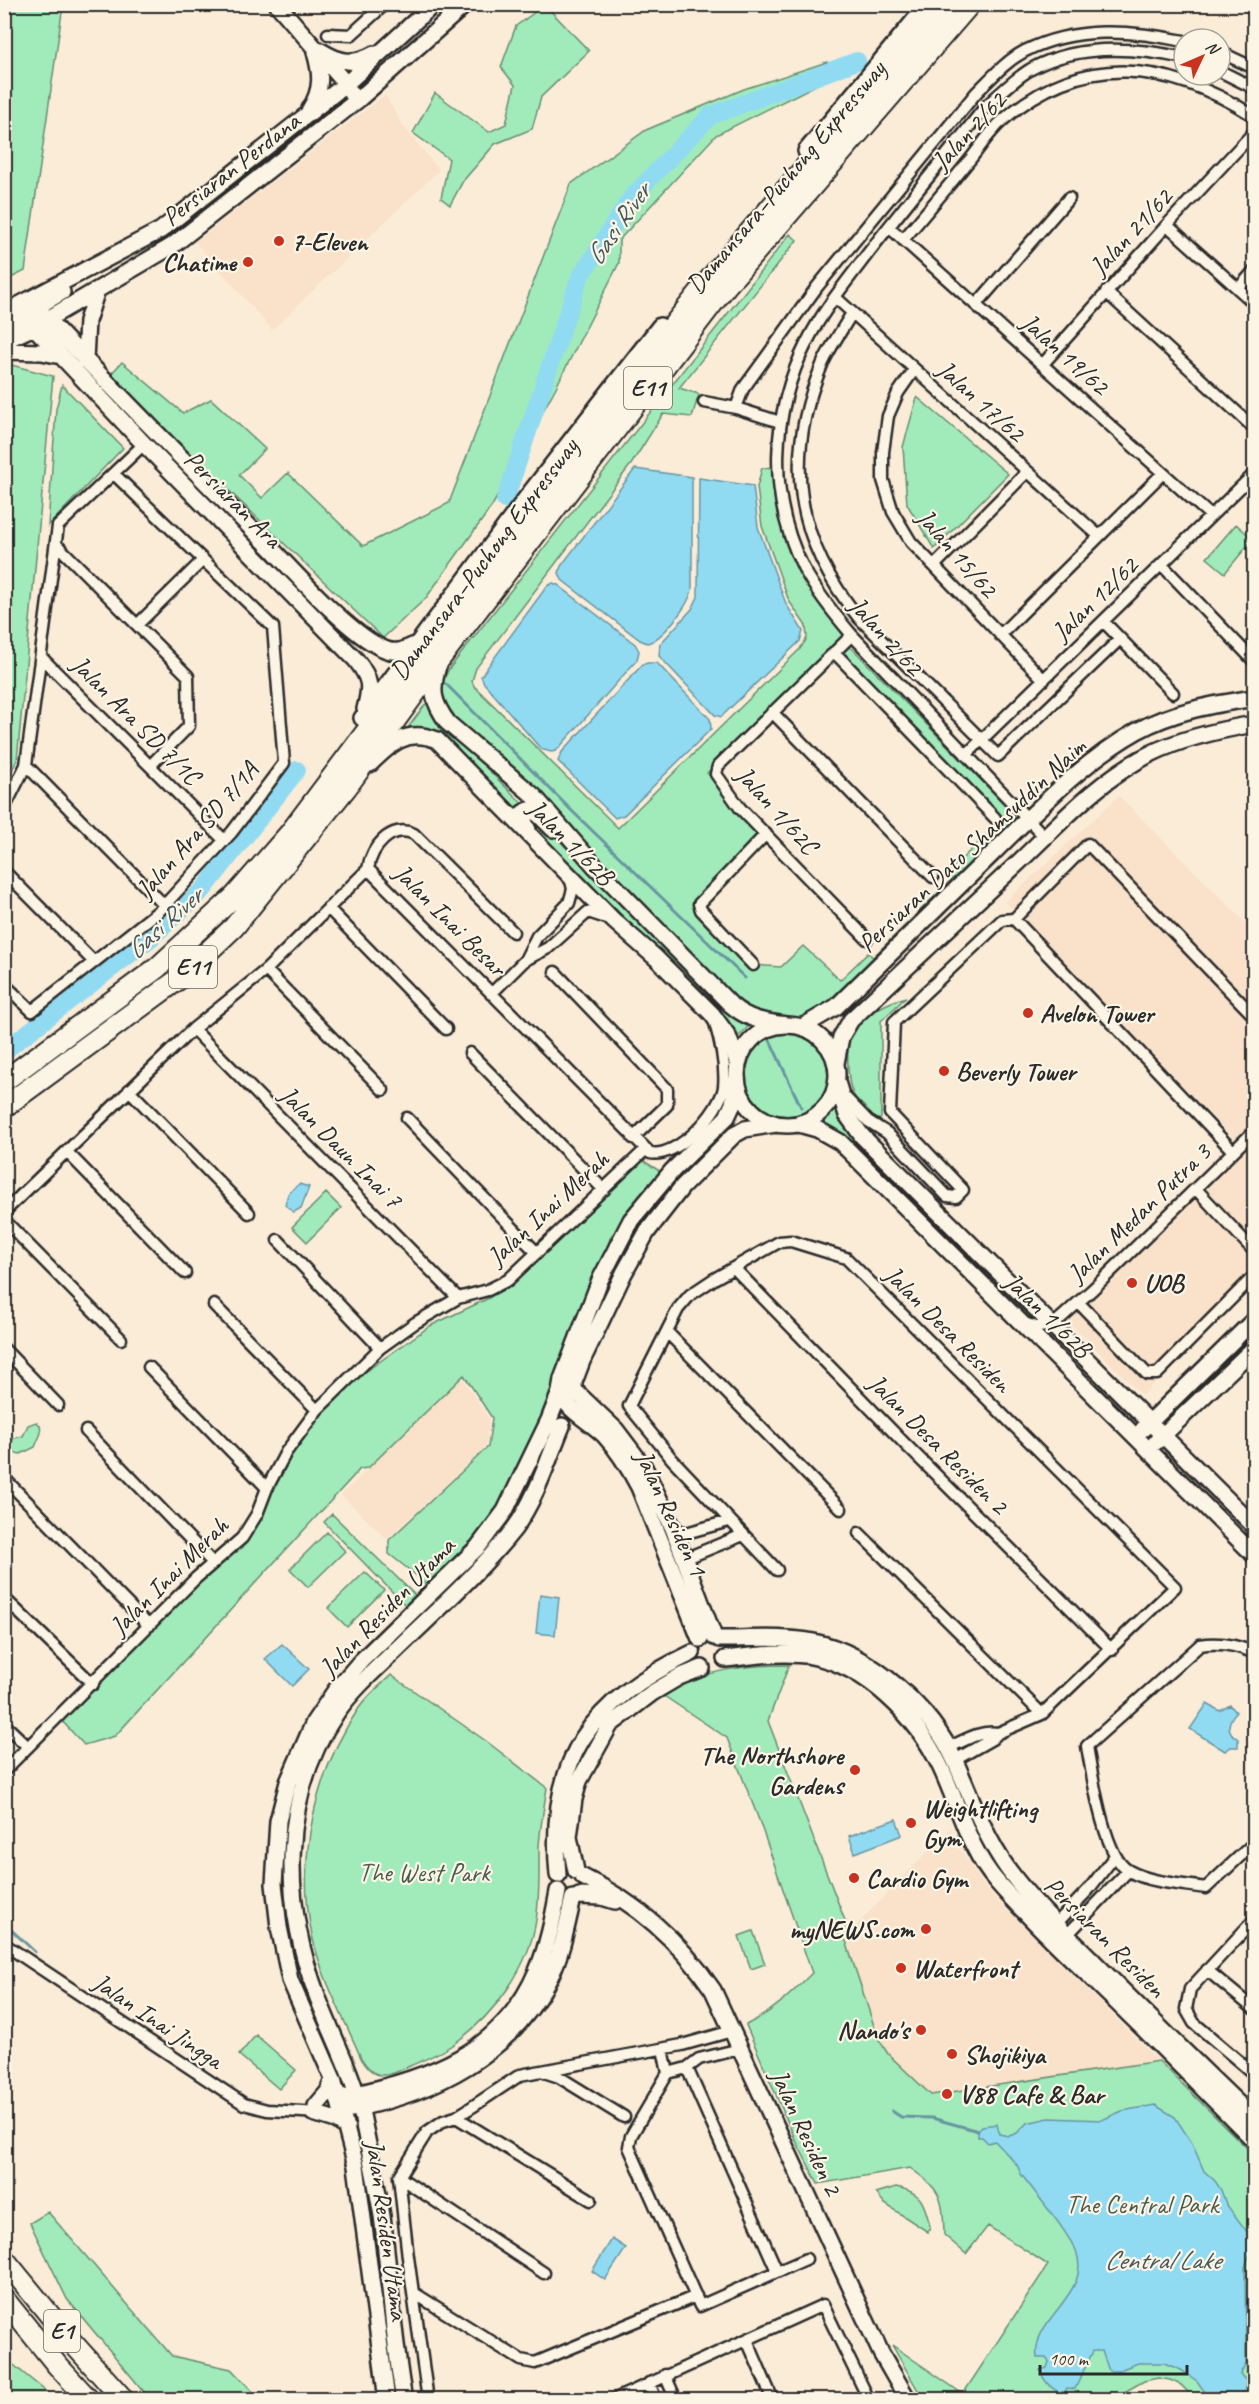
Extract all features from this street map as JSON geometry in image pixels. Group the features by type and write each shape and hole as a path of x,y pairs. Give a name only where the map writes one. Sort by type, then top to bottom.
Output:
{"highway":[{"name":"E11","path":"4,1081 157,968 235,896 290,833 660,342 719,268 945,4"},
{"name":"Damansara–Puchong Expressway","path":"4,1107 180,978 209,953 241,919 346,788 439,660 726,286 970,4"},
{"path":"290,833 325,771 362,718"},
{"name":"E1","path":"4,2259 71,2341 124,2400"},
{"name":"E1","path":"4,2299 57,2365 89,2400"}],"main road":[{"path":"277,4 346,84 351,100 345,110"},
{"name":"Persiaran Perdana","path":"4,313 161,230 346,84 434,4"},
{"name":"Persiaran Perdana","path":"4,340 172,246 345,110 465,4"},
{"path":"362,718 627,368 699,278 870,76 927,4"},
{"path":"313,46 344,62 355,62 392,44"},
{"path":"304,118 319,93 321,80 313,46"},
{"path":"346,84 364,88 379,81"},
{"path":"4,324 39,320 45,302 92,275 136,243"},
{"path":"85,360 87,321 97,290"},
{"name":"Persiaran Ara","path":"39,320 61,356 144,444 254,543 376,645 389,651 399,651 417,644"},
{"name":"Persiaran Ara","path":"39,320 85,360 254,543 366,672 369,693 362,718"},
{"path":"4,351 42,352 61,356"},
{"name":"Jalan 1/62B","path":"439,660 434,694 437,708 448,723 534,796 594,865 737,1010 758,1021 795,1026"},
{"name":"Persiaran Dato Shamsuddin Naim","path":"795,1026 836,1007 1028,819 1095,759 1137,731 1166,718 1195,709 1254,698"},
{"name":"Persiaran Dato Shamsuddin Naim","path":"836,1063 841,1037 851,1020 1076,807 1119,773 1149,754 1214,732 1254,724"},
{"name":"Jalan 1/62B","path":"346,788 396,742 411,735 423,735 437,741 614,921 656,958 712,1014 728,1036 738,1070"},
{"path":"533,838 522,817 525,811 538,814 594,865"},
{"path":"795,1026 817,1035 829,1048 836,1063 838,1085 825,1109 813,1119 799,1124 776,1124 752,1111 744,1100 738,1070 745,1048 756,1036 771,1028 795,1026"},
{"name":"Jalan Residen Utama","path":"567,1391 562,1380 600,1280 616,1246 631,1220 672,1171 727,1117 732,1104 738,1070"},
{"name":"Jalan 1/62B","path":"838,1085 844,1108 857,1130 1254,1527"},
{"name":"Jalan Residen Utama","path":"387,2400 359,2181 347,2128 333,2079 290,1980 279,1927 275,1891 278,1821 295,1784 309,1766 326,1732 347,1699 371,1673 477,1572 529,1506 567,1391 574,1382 624,1273 647,1232 677,1193 740,1131 776,1124"},
{"name":"Jalan 1/62B","path":"799,1124 817,1129 840,1142 1137,1435 1254,1555"},
{"path":"1137,1435 1254,1320"},
{"path":"1150,1449 1254,1348"},
{"path":"555,1423 579,1428 592,1415 585,1390 582,1362"},
{"name":"Jalan Residen 1","path":"567,1391 566,1403 592,1415 633,1450 644,1467 673,1528 711,1638"},
{"name":"Jalan Residen 1","path":"592,1415 639,1486 711,1638"},
{"path":"339,2105 391,2099 425,2089 477,2061 519,2023 551,1976 576,1897 584,1887 569,1837 573,1799 579,1781 610,1725 652,1693 679,1677 702,1668 718,1667 725,1659 725,1648 711,1638 696,1643 692,1653 654,1674 623,1695 600,1715 584,1734 567,1773 556,1826 558,1875 556,1886 564,1897 576,1897"},
{"name":"Persiaran Residen","path":"711,1638 798,1639 816,1642 843,1650 865,1662 885,1677 918,1707 952,1754 977,1817 995,1851 1018,1883 1067,1935 1254,2119"},
{"path":"692,1653 695,1662 702,1668"},
{"name":"Persiaran Residen","path":"725,1659 795,1655 822,1659 839,1665 858,1676 893,1702 910,1719 934,1753 970,1839 995,1881 1254,2140"},
{"name":"Jalan Residen Utama","path":"295,1784 292,1838 293,1882 298,1922 317,1995 358,2101 381,2214 404,2400"},
{"path":"558,1875 566,1870 579,1874"},
{"name":"Jalan Residen 2","path":"579,1874 615,1894 669,1935 694,1962 720,2001 881,2353 908,2400"},
{"path":"358,2101 375,2089 405,2082 451,2064 482,2042 506,2019 524,1996 537,1972 550,1933 558,1891"},
{"name":"Jalan Residen 2","path":"576,1897 602,1897 632,1907"},
{"path":"345,2066 375,2089"},
{"path":"333,2079 328,2092 315,2109 347,2128"},
{"path":"366,2139 372,2117 391,2099"},
{"path":"378,2338 395,2338"}],"street":[{"path":"328,34 351,35 385,4"},
{"name":"Jalan 2/62","path":"736,408 743,389 817,287 976,93 1001,68 1024,52 1048,41 1071,35 1110,32 1150,34 1172,39"},
{"path":"1149,50 1150,34"},
{"name":"Jalan 2/62","path":"1045,837 852,635 822,599 804,568 785,519 778,481 777,446 780,422 788,384 807,340 835,297 986,107 1023,75 1051,60 1089,51 1149,50 1172,55"},
{"path":"1232,58 1254,68"},
{"name":"Jalan 2/62","path":"903,240 1000,122 1024,103 1063,81 1081,75 1120,70 1158,74 1227,99 1254,116"},
{"path":"1232,77 1254,88"},
{"path":"986,107 1000,122"},
{"name":"Jalan 21/62","path":"1043,364 1106,292 1254,132"},
{"name":"Jalan 2/62","path":"912,170 925,182"},
{"path":"976,305 1069,198"},
{"path":"1167,225 1254,303"},
{"name":"Jalan 19/62","path":"889,227 1211,516"},
{"path":"1238,289 1254,271"},
{"path":"1106,292 1254,428"},
{"name":"Jalan 17/62","path":"835,297 1099,536"},
{"name":"Jalan 2/62","path":"852,313 823,364 804,416 799,451 799,481 814,540 822,560 846,602 859,618 995,755 1001,756 1120,639"},
{"name":"Jalan 15/62","path":"914,370 898,393 888,416 883,452 883,480 893,512 910,542 1044,680"},
{"path":"704,402 736,408 780,422"},
{"path":"4,809 26,765 58,526 144,444"},
{"path":"934,566 1027,472"},
{"path":"1000,635 1162,473"},
{"name":"Jalan Ara SD 7/1A","path":"4,984 32,1011 164,905 224,840 285,763 273,627 114,474"},
{"name":"Jalan 12/62","path":"966,755 1254,474"},
{"path":"778,481 799,481"},
{"path":"56,544 188,676 189,726 150,766"},
{"path":"137,625 203,560"},
{"path":"1162,566 1254,661"},
{"path":"1104,622 1173,693"},
{"name":"Jalan 1/62C","path":"852,635 772,712 716,771 718,780 741,808 867,939"},
{"path":"834,652 995,818"},
{"name":"Jalan Ara SD 7/1C","path":"41,657 224,840"},
{"path":"772,712 933,877"},
{"path":"26,765 164,905"},
{"path":"368,868 375,848 393,832 408,831 414,834 513,932"},
{"path":"753,965 701,910 699,904 766,834"},
{"path":"838,1085 860,1114 887,1133 947,1196 956,1197 963,1190 890,1113 894,1022 1002,920 1014,919 1088,844 1254,1016"},
{"name":"Jalan Inai Besar","path":"4,1212 193,1029 266,970 368,868 645,1150"},
{"path":"4,871 94,962"},
{"path":"525,960 532,944 572,898 570,877"},
{"path":"328,908 446,1029"},
{"path":"491,994 525,960 548,948 588,912 614,921"},
{"path":"1014,919 1233,1151"},
{"path":"546,928 557,940"},
{"path":"266,970 383,1089"},
{"path":"555,972 667,1089 667,1106 633,1138"},
{"path":"645,1150 657,1155 676,1148 701,1125 719,1101 723,1089 724,1065 712,1014"},
{"name":"Jalan Daun Inai 7","path":"193,1029 458,1298"},
{"path":"470,1053 604,1190"},
{"path":"129,1090 249,1213"},
{"path":"407,1118 537,1252"},
{"name":"Jalan Medan Putra 3","path":"1052,1326 1079,1303 1254,1131"},
{"name":"Jalan Inai Merah","path":"4,1771 213,1563 242,1538 257,1514 267,1488 296,1435 317,1410 380,1348 415,1323 458,1298 497,1286 519,1271 645,1150"},
{"path":"67,1152 185,1273"},
{"path":"1196,1189 1254,1251"},
{"path":"4,1220 121,1339"},
{"path":"278,1240 380,1348"},
{"name":"Jalan Desa Residen","path":"777,1570 672,1459 629,1406 668,1334 678,1309 690,1295 768,1247 791,1241 846,1258 1175,1587 1112,1650 1042,1714 998,1733 988,1732 974,1735 952,1754"},
{"name":"Jalan Desa Residen 2","path":"735,1269 905,1444 1112,1650"},
{"path":"1079,1303 1147,1374 1157,1374 1254,1276"},
{"path":"214,1305 317,1410"},
{"path":"1018,1320 1036,1327 1052,1326"},
{"path":"668,1334 841,1509"},
{"path":"4,1349 58,1405"},
{"path":"149,1367 267,1488"},
{"path":"86,1431 213,1563"},
{"path":"4,1478 149,1626"},
{"path":"673,1528 686,1533 729,1521"},
{"path":"859,1533 1042,1714"},
{"path":"687,1568 689,1558 696,1553 743,1535"},
{"path":"4,1598 93,1684"},
{"path":"1254,1653 1243,1648 1220,1644 1200,1645 1088,1746 1099,1808 1114,1857 1128,1871 1153,1879 1206,1888 1254,1843"},
{"path":"4,1724 28,1747"},
{"path":"1056,1923 1089,1889 1114,1857"},
{"path":"1067,1935 1128,1871"},
{"path":"1089,1889 1101,1901"},
{"path":"1254,1920 1190,1989 1187,1999 1188,2016 1194,2023 1254,2074"},
{"name":"Jalan Inai Jingga","path":"4,1944 244,2104 267,2110 297,2113 339,2105"},
{"path":"1207,1970 1254,2009"},
{"path":"428,2400 399,2177 427,2133 443,2121 456,2117 520,2076 663,2049 732,2031"},
{"path":"663,2049 668,2073 631,2136 630,2147 700,2306 806,2259"},
{"path":"668,2073 687,2068 699,2059 740,2049"},
{"path":"687,2068 777,2271"},
{"path":"542,2071 559,2078 624,2117"},
{"path":"456,2117 591,2200"},
{"path":"399,2177 544,2273"},
{"path":"414,2294 521,2360 535,2363 696,2296"},
{"path":"613,2400 823,2305 869,2400"},
{"path":"747,2340 773,2400"},
{"path":"665,2375 676,2400"},
{"path":"649,2383 656,2400"}],"shaded area":[{"path":"385,95 403,126 439,170 272,330 195,242"},
{"path":"1119,796 1254,931 1254,1287 1142,1395 1068,1321 1235,1140 1005,902"},
{"path":"462,1378 489,1419 486,1447 387,1539 341,1495"},
{"path":"951,1828 956,1842 986,1889 1159,2061 931,2095 888,2054 878,2038 845,1937"}],"green space":[{"path":"7,5 63,5 25,271 5,281 4,23"},
{"path":"529,5 545,5 589,51 541,97 532,129 495,144 463,181 450,205 441,198 449,159 413,133 435,93 489,132 506,124 515,85 501,67 516,26 535,12"},
{"path":"827,62 832,77 716,135 619,240 619,263 492,506 426,598 383,638 109,376 122,362 183,413 211,399 265,449 239,475 262,498 288,473 363,546 449,503 571,184 646,130 744,89"},
{"path":"790,234 797,240 679,388 699,394 692,417 663,414 632,463 476,668 472,681 474,686 618,828 800,649 807,638 806,626 789,601 762,526 757,487 762,468 776,467 794,551 849,635 707,773 766,834 695,905 753,965 781,967 803,946 840,980 868,953 873,957 951,880 946,874 1004,818 844,655 843,652 849,647 1019,819 828,1010 809,1018 756,1014 744,1009 690,956 540,794 484,748 443,708 440,686 449,669"},
{"path":"4,363 53,376 17,760 5,783"},
{"path":"62,385 123,448 48,526 56,409"},
{"path":"917,397 1008,474 934,549 907,504 903,447"},
{"path":"1236,524 1253,539 1225,573 1207,558"},
{"path":"427,702 440,722 523,804 516,811 419,729 407,729"},
{"path":"527,817 537,818 736,1018 750,1025 735,1040 729,1023 528,821"},
{"path":"906,997 881,1021 881,1118 878,1121 861,1106 851,1088 848,1062 850,1036 858,1024 870,1013"},
{"path":"787,1034 803,1037 816,1046 825,1059 828,1075 825,1091 816,1104 803,1113 787,1116 771,1113 758,1104 749,1091 746,1075 749,1059 758,1046 771,1037"},
{"path":"835,1105 839,1120 1038,1320 1023,1316 839,1133 818,1121"},
{"path":"642,1160 666,1175 611,1236 546,1419 507,1494 478,1540 409,1609 324,1522 332,1514 418,1598 428,1589 422,1580 389,1554 389,1540 488,1447 492,1418 464,1375 368,1468 360,1469 115,1736 84,1745 62,1721 209,1571 243,1545 306,1430 365,1372 430,1326 489,1298 528,1270"},
{"path":"326,1193 341,1208 307,1242 292,1227"},
{"path":"36,1422 40,1425 41,1433 35,1447 21,1454 5,1451 14,1438 23,1436 28,1425"},
{"path":"327,1532 345,1551 308,1587 290,1569"},
{"path":"365,1572 384,1590 347,1627 328,1608"},
{"name":"The Central Park","path":"789,1665 768,1721 849,1931 845,1938 878,2038 888,2054 931,2095 1159,2061 1254,2155 1254,2399 1195,2399 1181,2385 1158,2378 1144,2381 1112,2399 923,2399 892,2345 963,2394 1048,2265 988,2226 966,2254 944,2235 943,2212 935,2189 910,2168 818,2184 795,2139 746,2025 773,2008 812,1973 759,1820 727,1738 664,1696 693,1680 724,1670"},
{"name":"The West Park","path":"391,1675 486,1741 547,1788 540,1840 536,1920 526,1956 518,1973 483,2019 455,2043 422,2061 382,2075 372,2071 361,2058 327,1982 312,1935 306,1876 313,1817 331,1760 359,1708 370,1694"},
{"path":"753,1931 765,1964 751,1969 739,1936"},
{"path":"256,2035 296,2070 279,2089 239,2055"},
{"path":"896,2187 905,2189 921,2199 930,2226 928,2232 885,2204 876,2193"},
{"path":"48,2212 172,2356 231,2369 260,2399 150,2399 67,2299 30,2223"},
{"path":"4,2357 10,2362 55,2399 5,2399"}],"water":[{"path":"635,469 692,477 692,588 687,602 668,628 647,643 562,580 559,573 561,566"},
{"path":"699,478 753,486 758,527 786,604 803,631 800,641 721,717 715,715 659,656 660,644 692,609 698,597"},
{"path":"553,583 635,644 639,651 637,660 556,751 551,752 541,749 484,683 481,676 547,586"},
{"path":"657,663 710,719 711,729 624,815 615,818 558,761 562,752 643,664"},
{"path":"299,1184 309,1187 301,1208 294,1212 285,1205 288,1194"},
{"path":"540,1594 559,1597 555,1635 536,1633"},
{"path":"282,1644 309,1669 292,1686 265,1659"},
{"path":"1207,1704 1220,1711 1230,1705 1236,1712 1229,1727 1231,1733 1238,1739 1238,1747 1231,1747 1225,1751 1190,1729"},
{"path":"896,1819 902,1835 855,1853 849,1836"},
{"name":"Central Lake","path":"1155,2105 1175,2117 1192,2143 1204,2171 1215,2181 1226,2204 1248,2233 1251,2251 1245,2267 1246,2363 1240,2374 1247,2382 1241,2399 1214,2399 1207,2395 1197,2381 1181,2370 1164,2363 1138,2363 1117,2371 1109,2371 1102,2351 1093,2351 1075,2389 1067,2388 1064,2394 1049,2385 1040,2370 1047,2368 1049,2362 1046,2358 1037,2358 1038,2344 1050,2319 1075,2282 1079,2269 1077,2254 1017,2165 995,2141 988,2143 982,2137 978,2137 978,2131 982,2126 997,2124 999,2134 1009,2136 1017,2133 1027,2123 1049,2118 1102,2120 1122,2111"},
{"path":"612,2239 626,2248 605,2280 592,2271"}],"waterway":[{"name":"Gasi River","path":"505,500 579,279 631,198 710,116 857,61"},
{"path":"446,684 573,812 745,978"},
{"name":"Gasi River","path":"4,1051 152,937 204,889 297,770"},
{"path":"769,1038 801,1107"},
{"path":"4,1923 35,1952"},
{"path":"892,2111 901,2117 932,2118 978,2131"}],"place":[{"name":"7-Eleven","path":"279,241"},
{"name":"Chatime","path":"248,262"},
{"name":"Avelon Tower","path":"1028,1013"},
{"name":"Beverly Tower","path":"944,1071"},
{"name":"UOB","path":"1132,1283"},
{"name":"The Northshore Gardens","path":"855,1770"},
{"name":"Weightlifting Gym","path":"911,1823"},
{"name":"Cardio Gym","path":"854,1878"},
{"name":"myNEWS.com","path":"926,1929"},
{"name":"Waterfront","path":"901,1968"},
{"name":"Nando's","path":"921,2030"},
{"name":"Shojikiya","path":"952,2054"},
{"name":"V88 Cafe & Bar","path":"947,2094"}]}
